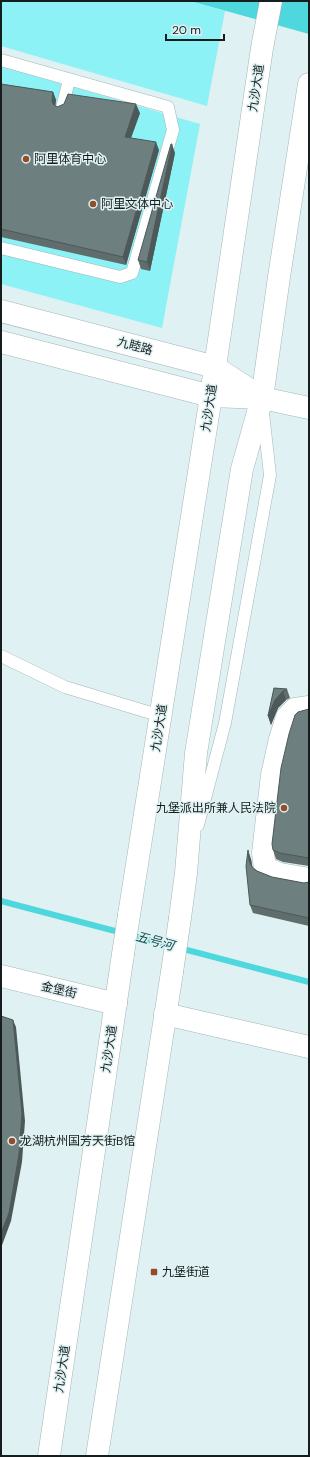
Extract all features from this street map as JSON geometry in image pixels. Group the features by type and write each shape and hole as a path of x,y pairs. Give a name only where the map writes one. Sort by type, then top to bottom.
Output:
{"main road":[{"name":"九沙大道","path":"49,1456 123,954 212,396 262,48 271,1"},
{"path":"97,1456 180,918 186,872 196,753 242,469 262,398 304,147 309,84"},
{"name":"九睦路","path":"1,311 215,367 262,398"},
{"name":"九睦路","path":"1,342 212,396 262,398 309,408"},
{"path":"309,708 295,709 287,717 280,739 272,775 263,853 265,868 280,874 309,879"},
{"name":"金堡街","path":"1,976 116,1004"},
{"path":"164,1014 309,1047"}],"lane":[{"path":"1,60 168,107 173,130 132,274 120,278 1,248"},
{"path":"62,108 69,80"},
{"path":"186,872 225,723 270,475 262,398"},
{"path":"1,656 65,687 161,716"}],"shaded area":[{"path":"1,1 190,1 225,11 207,106 1,46"},
{"path":"190,1 309,1 309,34"},
{"name":"阿里文体中心","path":"1,66 200,124 162,328 1,284"}],"building":[{"path":"1,84 53,92 52,101 57,107 64,104 68,94 136,104 125,137 156,142 123,257 1,229"},
{"path":"171,144 147,262 138,260"},
{"path":"274,688 287,689 283,691 275,700 268,716"},
{"path":"309,709 309,858 280,853 273,850 272,844 281,768 289,734 295,715 298,712"},
{"path":"248,850 249,861 252,867 257,871 272,877 304,883 309,882 309,918 250,905 246,866"},
{"name":"龙湖杭州国芳天街B馆","path":"1,1016 13,1020 22,1113 19,1154 9,1213 1,1233"}],"waterway":[{"name":"五号河","path":"1,901 309,982"}],"place":[{"name":"阿里体育中心","path":"26,159"},
{"name":"阿里文体中心","path":"93,204"},
{"name":"九堡派出所兼人民法院","path":"284,808"},
{"name":"龙湖杭州国芳天街B馆","path":"12,1141"},
{"name":"九堡街道","path":"154,1272"}]}
